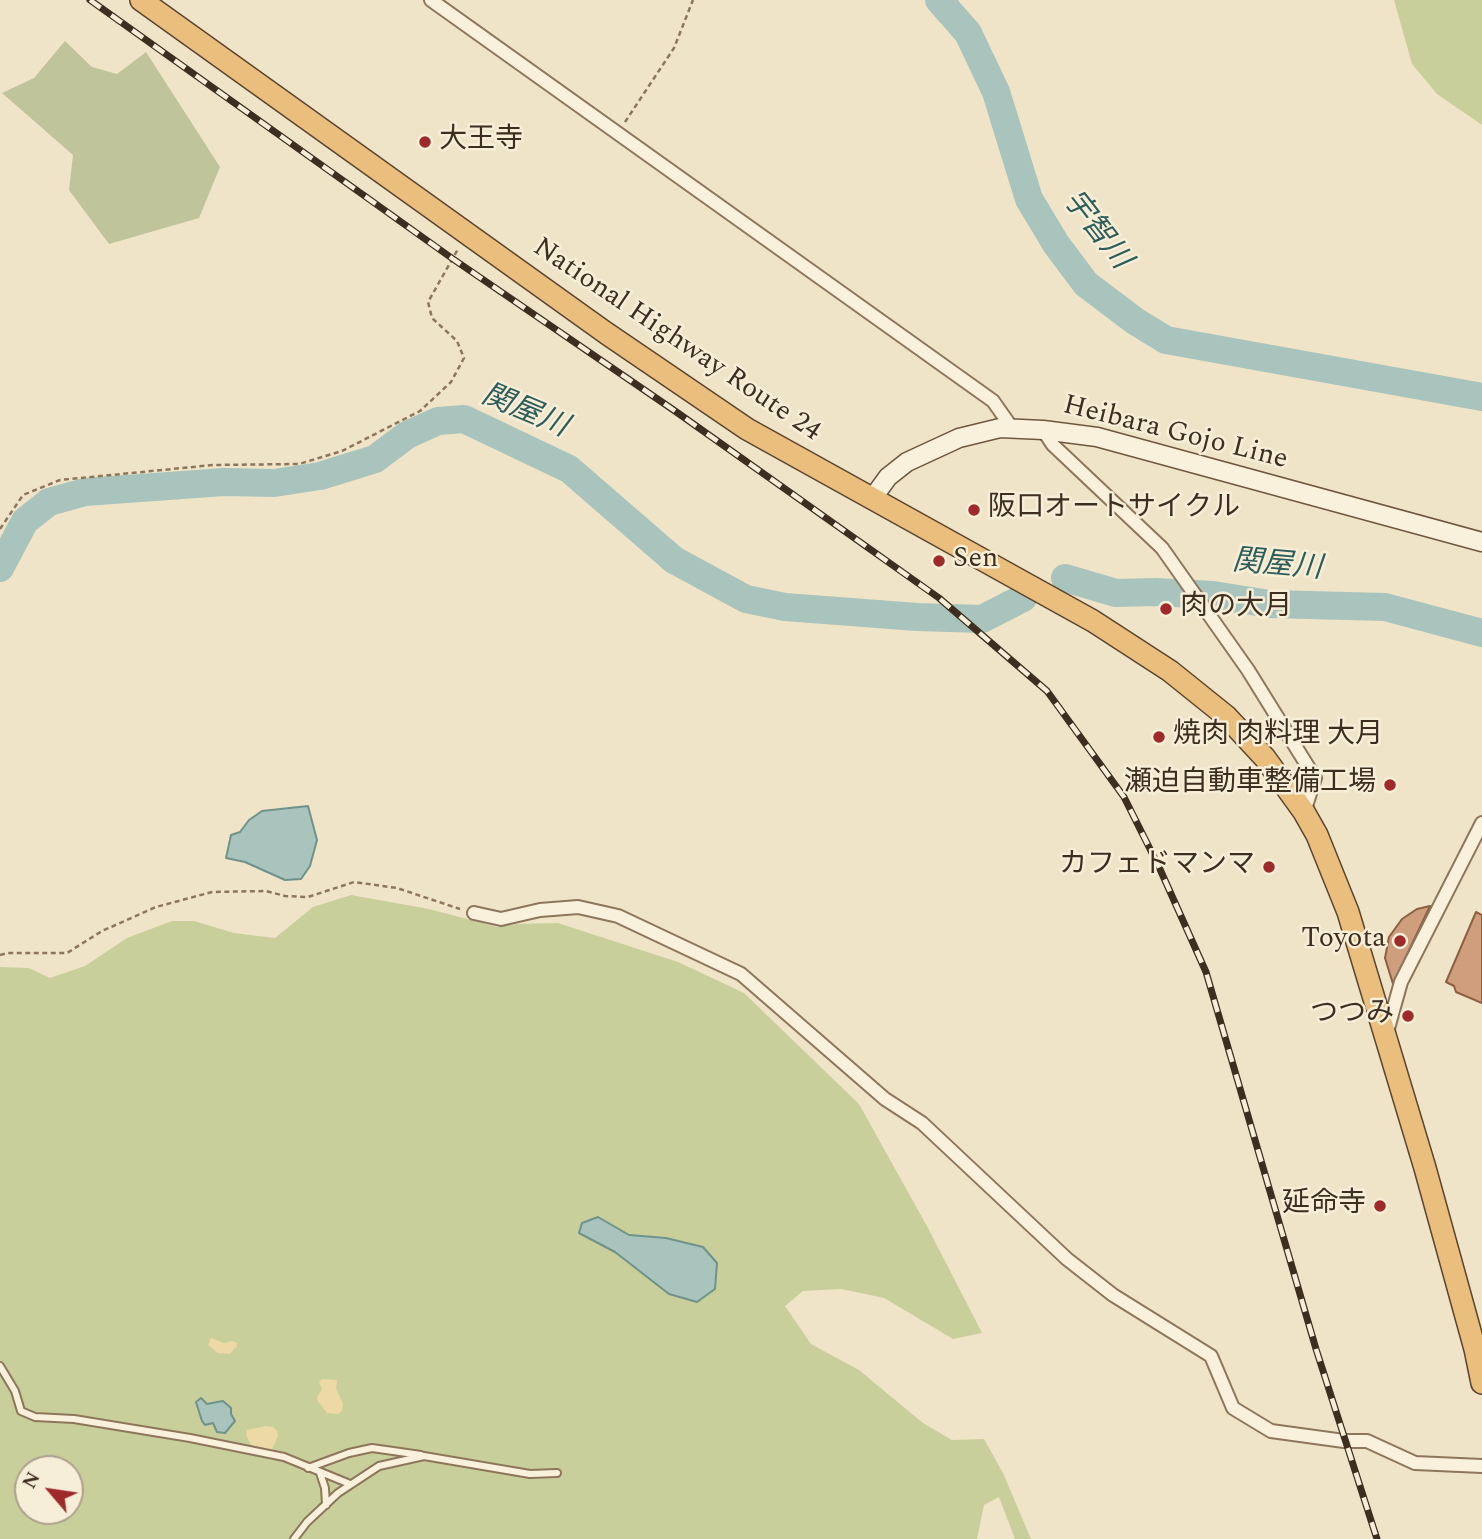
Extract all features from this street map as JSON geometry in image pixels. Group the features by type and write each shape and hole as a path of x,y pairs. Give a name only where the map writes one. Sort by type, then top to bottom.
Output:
{"highway":[{"name":"National Highway Route 24","path":"141,0 638,355 747,429 1093,621 1170,671 1226,716 1265,758 1304,812 1317,835 1348,912 1468,1323 1482,1383"}],"main road":[{"name":"Heibara Gojo Line","path":"872,499 888,477 907,462 931,449 1000,428 1043,429 1097,437 1482,542"}],"street":[{"path":"431,0 993,401 1012,428"},
{"path":"1043,429 1053,445 1162,548 1248,670 1315,778 1304,812"},
{"path":"1386,1037 1401,982 1482,823"},
{"path":"474,913 500,919 540,910 578,907 618,916 741,974 885,1100 922,1123 1067,1259 1113,1295 1211,1356 1233,1408 1271,1431 1344,1441 1367,1441 1415,1463 1482,1466"}],"lane":[{"path":"0,1366 15,1391 21,1411 34,1417 75,1419 284,1457 349,1484"},
{"path":"308,1468 372,1448 530,1474 557,1473"},
{"path":"294,1539 307,1522 349,1484 379,1466 424,1456"},
{"path":"320,1473 325,1488 326,1505"},
{"path":"300,1539 307,1522"}],"path":[{"path":"618,132 674,48 693,0"},
{"path":"0,529 23,495 60,480 213,465 299,464 342,451 420,411 451,382 464,358 457,341 432,318 428,302 453,259"},
{"path":"0,955 66,953 156,906 212,891 266,891 285,896 308,897 354,882 397,888 474,913"}],"green space":[{"path":"1394,0 1482,0 1482,125 1437,94 1412,64"},
{"path":"65,41 92,67 117,74 146,52 220,167 199,218 109,244 69,190 73,155 2,93 34,78"},
{"path":"351,895 429,909 497,927 558,923 678,962 744,993 859,1104 928,1228 982,1333 953,1339 884,1298 841,1289 803,1291 785,1306 811,1344 859,1370 923,1423 952,1440 984,1439 1003,1473 1031,1539 1015,1539 999,1497 984,1505 977,1539 0,1539 0,967 29,968 50,978 85,966 127,938 172,921 194,921 234,933 275,938 313,907"}],"sand":[{"path":"211,1338 224,1343 233,1341 237,1346 230,1354 218,1353 208,1345"},
{"path":"322,1379 337,1380 336,1388 343,1404 339,1414 327,1413 318,1401 317,1397 322,1389 319,1382"},
{"path":"266,1426 277,1431 278,1436 272,1450 251,1445 246,1435 247,1430"}],"water":[{"path":"308,806 317,840 310,866 301,879 285,880 245,862 226,858 231,835 240,832 249,820 262,811"},
{"path":"598,1217 629,1235 666,1238 703,1247 717,1263 715,1289 697,1302 669,1294 615,1252 579,1233 582,1223"},
{"path":"201,1398 207,1404 223,1401 231,1408 235,1421 225,1433 217,1432 213,1423 205,1425 202,1421 196,1402"}],"building":[{"path":"1430,906 1393,984 1385,958 1389,937 1402,919 1417,909"},
{"path":"1476,912 1482,915 1482,1003 1456,992 1454,986 1446,982"}],"waterway":[{"name":"宇智川","path":"939,0 968,33 996,92 1029,199 1056,244 1086,284 1135,321 1166,340 1482,397"},
{"name":"関屋川","path":"0,568 25,521 49,502 85,492 224,482 274,483 320,476 375,459 407,435 438,421 464,419 569,469 674,560 746,599 785,607 982,619 1023,598"},
{"name":"関屋川","path":"1065,578 1116,593 1213,595 1270,604 1385,607 1482,633"}],"railway":[{"path":"90,0 453,259 675,411 939,598 1047,691 1124,797 1206,972 1316,1349 1377,1539"}],"place":[{"name":"大王寺","path":"425,142"},
{"name":"阪口オートサイクル","path":"974,510"},
{"name":"Sen","path":"939,561"},
{"name":"肉の大月","path":"1166,609"},
{"name":"焼肉 肉料理 大月","path":"1159,737"},
{"name":"瀬迫自動車整備工場","path":"1390,785"},
{"name":"カフェドマンマ","path":"1269,867"},
{"name":"Toyota","path":"1400,941"},
{"name":"つつみ","path":"1408,1016"},
{"name":"延命寺","path":"1380,1206"}]}
